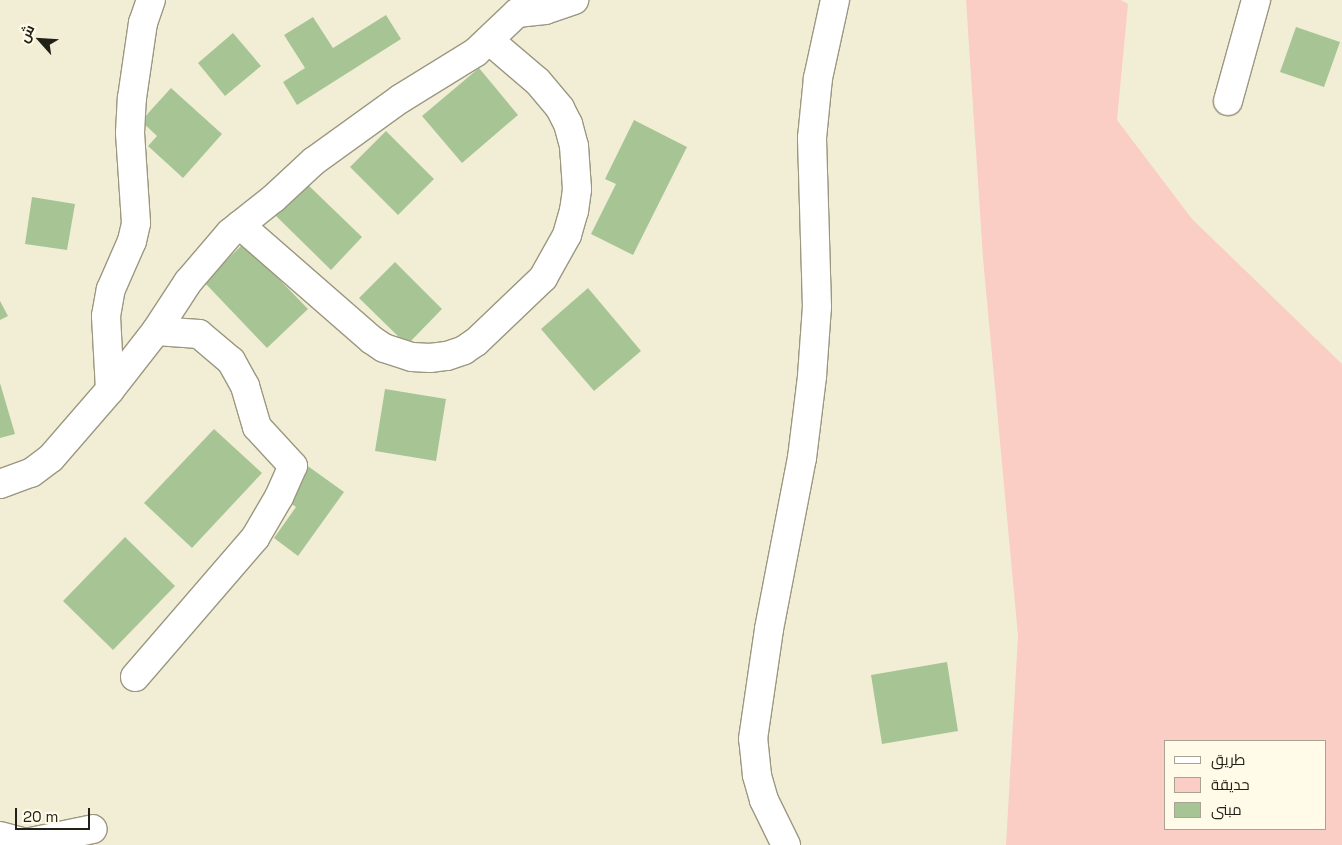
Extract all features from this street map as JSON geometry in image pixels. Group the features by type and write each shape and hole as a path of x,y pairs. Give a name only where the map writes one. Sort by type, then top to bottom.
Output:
{"street":[{"path":"110,390 106,316 111,289 132,241 136,223 130,133 132,98 143,23 151,0"},
{"path":"0,484 31,473 51,458 110,390 156,331 188,282 230,233 314,161 400,100 476,52 520,7 545,10 574,0"},
{"path":"786,845 764,800 757,775 753,739 769,629 802,458 812,376 818,307 812,138 818,78 835,0"},
{"path":"1228,101 1256,0"},
{"path":"240,226 372,340 384,348 412,357 430,358 447,356 464,350 476,342 543,278 567,235 574,211 576,189 574,146 568,124 560,108 536,81 488,40"},
{"path":"134,677 255,538 279,497 293,466 257,427 245,386 231,361 199,334 156,331"},
{"path":"0,836 26,843 93,829"}],"green space":[{"path":"966,0 1121,0 1128,4 1117,120 1192,219 1342,364 1342,845 1006,845 1018,636 983,258"}],"building":[{"path":"386,15 401,39 297,105 283,82 305,68 284,35 313,17 333,48"},
{"path":"1296,27 1340,42 1324,87 1280,72"},
{"path":"233,33 261,66 225,96 198,63"},
{"path":"479,68 518,115 462,163 422,116"},
{"path":"171,88 222,134 183,178 148,146 157,136 141,121"},
{"path":"634,120 687,147 633,255 591,234 616,184 605,179"},
{"path":"386,131 434,179 398,215 350,167"},
{"path":"305,182 362,237 331,270 274,214"},
{"path":"32,197 75,204 67,250 25,244"},
{"path":"244,243 308,309 267,348 204,282"},
{"path":"395,262 442,309 407,345 359,298"},
{"path":"588,288 641,351 594,391 541,329"},
{"path":"0,301 8,316 0,320"},
{"path":"0,383 15,434 0,438"},
{"path":"385,389 446,399 436,461 375,451"},
{"path":"214,429 262,473 192,548 144,503"},
{"path":"305,464 344,492 298,556 274,538 296,507 282,497"},
{"path":"125,537 175,586 113,650 63,601"},
{"path":"947,662 958,731 882,744 871,675"}]}
